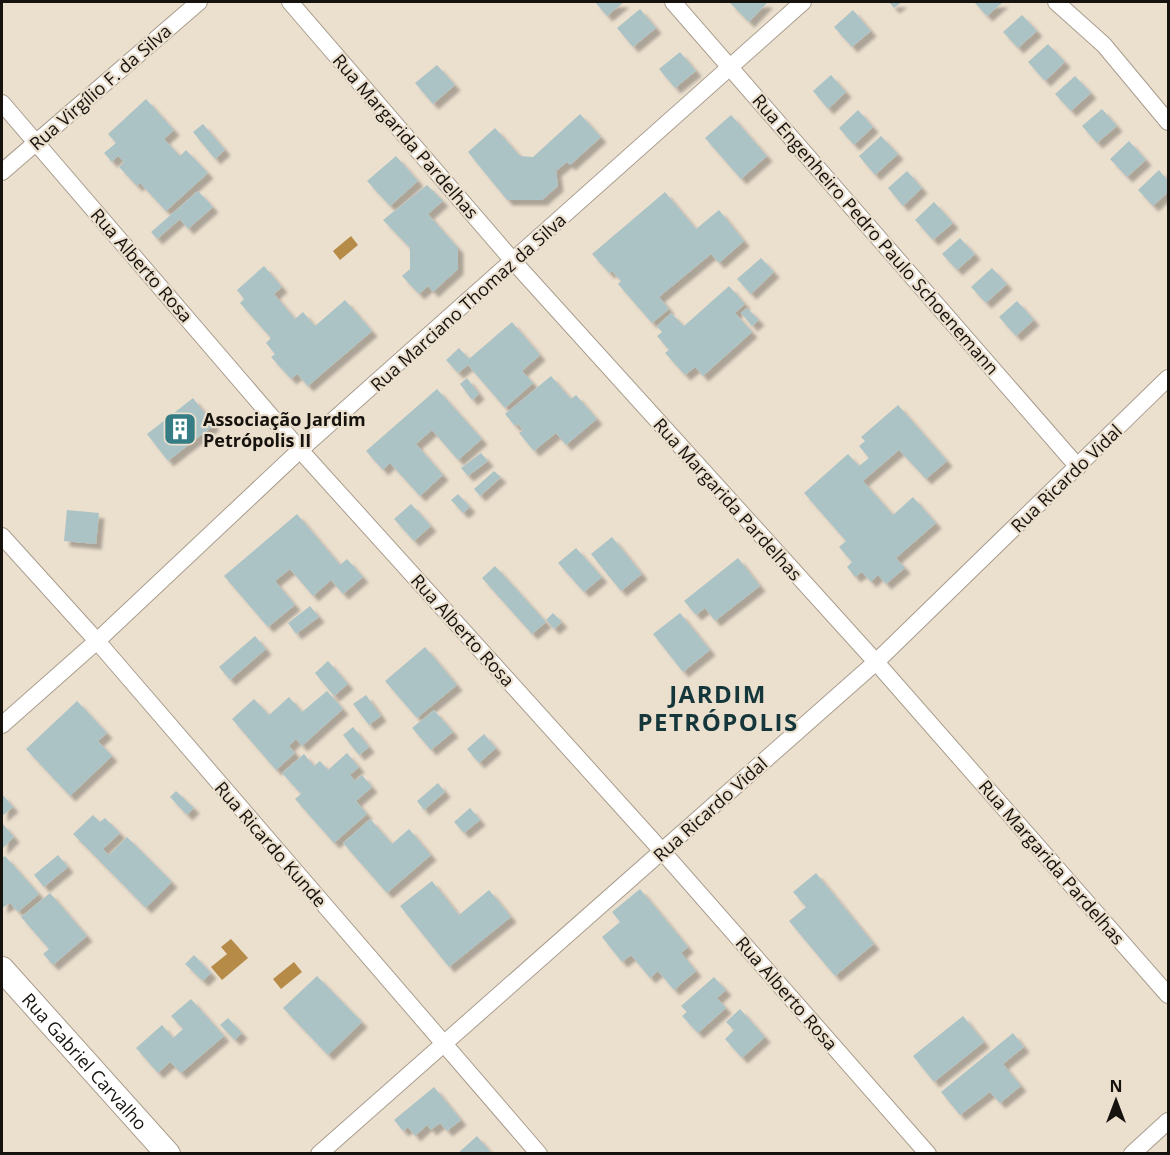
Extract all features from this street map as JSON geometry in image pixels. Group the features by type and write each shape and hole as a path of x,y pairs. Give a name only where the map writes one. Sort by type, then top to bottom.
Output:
{"street":[{"name":"Rua Virgílio F. da Silva","path":"2,172 199,2"},
{"name":"Rua Margarida Pardelhas","path":"290,2 514,261 876,662 1168,995"},
{"name":"Rua Engenheiro Pedro Paulo Schoenemann","path":"673,2 1078,467"},
{"name":"Rua Marciano Thomaz da Silva","path":"2,725 97,641 300,450 803,2"},
{"path":"1056,2 1104,45 1168,122"},
{"name":"Rua Alberto Rosa","path":"2,103 300,450 662,851 928,1154"},
{"name":"Rua Ricardo Vidal","path":"319,1154 876,662 1168,378"},
{"name":"Rua Ricardo Kunde","path":"2,536 97,641 539,1154"},
{"name":"Rua Gabriel Carvalho","path":"2,969 168,1154"},
{"path":"1132,1154 1168,1121"}],"shaded area":[{"path":"351,236 358,245 340,260 333,251"},
{"path":"231,939 248,958 222,980 211,967 227,954 221,947"},
{"path":"294,962 302,972 281,989 273,979"}],"building":[{"path":"595,2 624,2 607,16"},
{"path":"889,2 902,2 894,8"},
{"path":"974,2 1003,2 987,16"},
{"path":"730,3 767,3 749,22"},
{"path":"640,9 656,28 633,47 617,28"},
{"path":"853,10 871,31 852,47 834,27"},
{"path":"1022,15 1037,31 1018,48 1003,32"},
{"path":"1048,44 1065,62 1045,81 1028,62"},
{"path":"680,52 696,71 675,88 659,69"},
{"path":"437,65 455,85 433,104 415,83"},
{"path":"831,75 846,92 828,109 813,91"},
{"path":"1075,76 1091,93 1071,111 1055,94"},
{"path":"146,99 174,130 164,139 180,156 186,150 208,173 166,211 140,183 137,186 119,167 124,162 118,156 112,162 104,153 116,143 108,134"},
{"path":"1102,109 1117,126 1097,143 1082,126"},
{"path":"858,110 873,127 854,145 839,128"},
{"path":"580,114 601,137 570,165 567,162 556,171 558,186 542,200 507,200 468,152 495,128 520,156 533,157"},
{"path":"731,115 767,156 741,179 705,138"},
{"path":"203,124 225,150 215,159 193,132"},
{"path":"881,136 898,154 875,175 859,156"},
{"path":"1129,141 1146,160 1127,177 1110,159"},
{"path":"396,156 418,181 390,206 367,181"},
{"path":"1159,170 1168,181 1168,192 1153,206 1138,190"},
{"path":"907,171 922,188 903,206 888,188"},
{"path":"427,185 443,201 428,214 458,248 458,269 433,292 428,286 419,294 402,276 410,269 410,248 383,220"},
{"path":"198,191 213,207 188,229 180,219 157,239 151,232"},
{"path":"665,192 696,229 719,210 744,241 719,263 711,254 659,297 669,309 652,323 618,284 621,281 612,271 609,273 592,254"},
{"path":"934,202 953,223 933,240 915,220"},
{"path":"960,238 975,254 957,270 942,254"},
{"path":"761,258 774,272 751,294 737,279"},
{"path":"264,266 282,287 274,294 295,319 303,312 315,326 345,300 372,331 308,386 297,374 291,379 271,357 275,354 266,343 271,338 240,303 244,299 237,290"},
{"path":"992,268 1007,284 986,303 971,287"},
{"path":"729,286 745,304 735,313 752,332 703,376 695,367 685,375 665,353 669,350 657,336 662,332 657,326 671,313 684,326"},
{"path":"1017,301 1034,320 1016,336 999,317"},
{"path":"747,308 759,320 752,326 741,313"},
{"path":"512,322 540,355 522,371 533,383 505,408 468,365 458,373 446,360 459,348 469,359"},
{"path":"551,376 571,399 576,395 597,419 566,445 556,433 534,451 519,433 523,430 518,424 515,426 505,414"},
{"path":"467,378 479,394 472,400 460,384"},
{"path":"437,389 482,439 458,460 432,430 416,444 443,475 420,496 390,463 383,470 366,451"},
{"name":"Associação Jardim Petrópolis II","path":"193,398 214,425 168,461 147,434"},
{"path":"898,405 947,461 926,479 899,450 863,481 893,515 913,497 936,523 896,558 905,568 886,584 878,575 871,582 862,572 855,577 847,567 852,562 839,547 846,541 804,493 848,454 859,466 869,458 859,446 865,441 861,437"},
{"path":"481,453 488,461 468,476 461,468"},
{"path":"494,471 501,477 480,496 474,489"},
{"path":"458,494 470,507 463,513 451,500"},
{"path":"411,504 431,526 414,541 394,519"},
{"path":"67,510 99,513 96,544 64,541"},
{"path":"297,514 340,565 347,559 363,577 343,594 331,580 313,596 290,569 275,581 295,605 268,627 224,576"},
{"path":"612,537 642,574 621,591 591,554"},
{"path":"576,548 602,577 584,592 558,563"},
{"path":"738,558 760,586 715,621 705,608 696,615 684,601"},
{"path":"495,566 546,622 532,634 482,578"},
{"path":"310,606 319,617 296,634 288,623"},
{"path":"553,613 562,622 554,629 546,620"},
{"path":"680,613 710,650 683,672 653,634"},
{"path":"255,636 266,649 230,680 219,667"},
{"path":"425,647 457,685 417,718 385,681"},
{"path":"328,661 348,684 334,696 315,673"},
{"path":"327,691 343,709 302,746 296,739 289,746 295,753 276,770 232,719 254,699 269,715 289,697 302,712"},
{"path":"366,695 381,716 369,725 353,704"},
{"path":"77,701 107,733 98,741 112,756 70,796 26,749"},
{"path":"434,710 453,732 431,750 412,728"},
{"path":"353,727 369,747 359,755 343,735"},
{"path":"484,734 496,748 479,763 467,749"},
{"path":"347,753 359,767 350,775 355,781 362,775 372,787 356,801 367,814 334,843 295,799 301,794 282,773 304,754 314,766 320,761 328,770"},
{"path":"438,783 445,792 424,810 417,801"},
{"path":"176,791 194,808 187,815 170,797"},
{"path":"2,794 13,807 2,816"},
{"path":"470,808 480,820 464,833 454,822"},
{"path":"93,815 100,822 105,818 120,833 103,849 109,855 127,837 172,882 146,908 73,834"},
{"path":"370,819 392,844 409,829 431,855 387,893 343,843"},
{"path":"2,823 14,837 2,849"},
{"path":"58,855 68,867 44,887 34,875"},
{"path":"5,856 39,894 18,912 10,903 2,908 2,858"},
{"path":"816,873 874,944 835,976 789,921 806,907 793,892"},
{"path":"432,881 459,915 489,890 511,917 449,967 400,906"},
{"path":"640,889 688,947 681,953 696,971 674,990 658,971 650,978 631,955 622,962 602,937 620,922 612,912"},
{"path":"50,893 87,936 53,965 43,954 49,949 21,917"},
{"path":"194,955 211,973 203,981 185,964"},
{"path":"317,976 362,1022 328,1055 283,1008"},
{"path":"714,977 726,990 717,998 726,1008 698,1033 682,1016 687,1012 681,1006"},
{"path":"191,999 224,1036 181,1073 170,1062 158,1073 136,1048 162,1025 173,1038 183,1029 171,1016"},
{"path":"740,1009 765,1037 742,1058 725,1039 734,1030 726,1022"},
{"path":"963,1016 984,1042 934,1082 913,1056"},
{"path":"228,1018 242,1033 235,1040 220,1025"},
{"path":"1013,1033 1024,1047 1003,1064 1021,1086 1000,1103 990,1092 960,1115 941,1092"},
{"path":"434,1087 461,1120 447,1131 440,1123 431,1130 427,1125 415,1136 408,1127 403,1131 394,1120"},
{"path":"477,1136 492,1154 457,1154"}],"place":[{"name":"Associação Jardim Petrópolis II","path":"180,429"}],"district":[{"name":"JARDIM PETRÓPOLIS","path":"718,707"}]}
